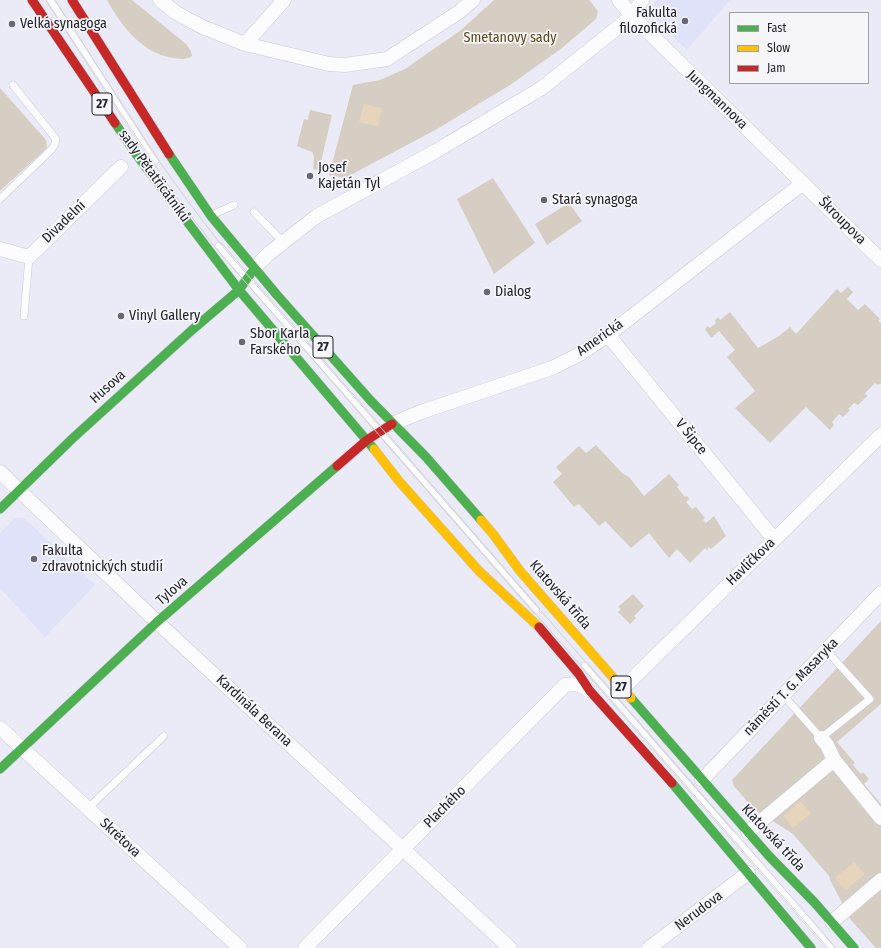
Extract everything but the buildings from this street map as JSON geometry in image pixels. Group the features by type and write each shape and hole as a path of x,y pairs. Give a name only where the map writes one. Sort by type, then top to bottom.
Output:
{"main road":[{"name":"sady Pětatřicátníků","path":"32,0 136,154 239,290"},
{"name":"sady Pětatřicátníků","path":"72,0 174,162 251,274"},
{"path":"239,290 251,274"},
{"name":"Klatovská třída","path":"251,274 392,424 426,457 493,534 520,571 622,689 697,784 748,832 832,922 854,948"},
{"name":"Klatovská třída","path":"239,290 367,440 398,480 469,560 539,628 578,673 590,691 684,797 753,869 811,948"},
{"name":"Husova","path":"0,509 79,432 192,330 239,290"},
{"name":"Americká","path":"367,440 392,424"},
{"name":"Tylova","path":"0,769 157,622 367,440"}],"street":[{"path":"160,0 175,12 194,23 245,44 329,64 353,65 387,59 459,12 473,0"},
{"name":"Jungmannova","path":"619,0 632,16 803,183"},
{"path":"251,274 267,255 317,216 436,151 542,88 632,16 642,0"},
{"path":"245,44 282,2"},
{"name":"Divadelní","path":"29,257 121,167"},
{"name":"Škroupova","path":"803,183 881,260"},
{"name":"Americká","path":"392,424 421,412 552,368 580,354 608,335 803,183"},
{"path":"0,249 29,257"},
{"name":"V Šipce","path":"608,335 774,539"},
{"name":"Havlíčkova","path":"622,689 881,435"},
{"name":"Kardinála Berana","path":"0,472 157,622 510,948"},
{"name":"náměstí T. G. Masaryka","path":"697,784 881,593"},
{"name":"Plachého","path":"305,948 565,684 577,684 590,691"},
{"name":"Skrétova","path":"0,728 240,948"},
{"path":"821,738 827,745 834,760 881,818"},
{"path":"748,832 834,760"},
{"name":"Nerudova","path":"649,948 753,869"},
{"path":"832,922 881,880"}],"lane":[{"name":"sady Pětatřicátníků","path":"50,0 159,167"},
{"path":"0,199 52,149 56,139 13,85"},
{"path":"211,216 234,205"},
{"path":"254,212 283,242"},
{"path":"215,242 251,274"},
{"path":"24,316 29,257"},
{"name":"Klatovská třída","path":"251,274 380,431 541,616"},
{"path":"784,695 821,738 870,699 826,650"},
{"name":"Klatovská třída","path":"578,658 697,784 753,869 831,948"},
{"path":"88,808 164,736"},
{"path":"684,797 697,784"},
{"path":"753,869 769,856"}],"shaded area":[{"name":"Fakulta filozofická","path":"657,0 730,0 687,50 652,16 651,8"},
{"path":"364,104 382,108 378,126 359,122"},
{"name":"Fakulta zdravotnických studií","path":"15,518 24,518 95,585 45,637 0,588 0,533"},
{"path":"800,801 811,813 793,828 783,816"},
{"path":"854,862 865,874 846,890 835,878"}],"green space":[{"path":"107,0 132,0 186,44 191,51 192,56 185,59 173,58 152,51 142,45 119,20"},
{"name":"Smetanovy sady","path":"494,0 589,0 598,11 596,19 562,48 510,85 437,129 345,178 329,175 353,85 380,80 405,69 461,30"},
{"path":"0,88 46,140 47,148 0,191"},
{"path":"310,110 332,115 319,170 313,169 314,156 312,152 297,146 304,119 308,120"},
{"path":"493,178 535,243 494,274 457,199"},
{"path":"569,203 582,221 547,245 535,224"},
{"path":"848,287 853,292 847,299 858,310 865,304 880,319 878,321 881,323 881,383 878,385 875,383 865,393 867,396 858,405 854,403 843,417 839,414 832,422 834,425 830,430 806,407 770,443 735,408 755,391 727,357 735,350 719,331 711,338 705,329 708,326 710,328 716,323 715,320 718,317 720,320 730,312 758,348 779,336 790,327 796,334 837,289 841,293"},
{"path":"596,445 622,473 629,477 644,496 669,474 679,485 677,487 685,497 687,496 689,499 686,502 692,509 696,507 705,518 703,520 706,523 714,516 726,536 711,549 709,547 707,550 705,548 690,563 677,549 669,558 649,533 631,548 605,521 599,526 579,504 574,507 553,482 562,474 556,467 579,446 586,453"},
{"path":"633,594 644,606 634,616 636,618 630,624 618,612 621,609 618,607"},
{"path":"881,621 881,704 837,742 855,763 853,765 861,774 863,772 869,779 864,784 881,804 881,948 876,948 851,920 829,876 793,834 754,809 734,786 732,780"}],"tram line":[{"path":"46,0 176,197 219,252 828,948"},
{"path":"55,0 152,151 224,248 734,832"},
{"path":"825,936 836,948"}],"traffic: fast":[{"path":"115,123 136,154 239,290 374,449"},
{"path":"169,154 211,216 277,295 371,401 426,457 481,520"},
{"path":"0,509 73,438 192,330 239,290 254,269"},
{"path":"0,769 157,622 337,466"},
{"path":"631,698 769,856 815,903 854,948"},
{"path":"672,783 811,948"}],"traffic: slow":[{"path":"374,449 398,480 479,571 539,627"},
{"path":"481,520 520,571 631,698"}],"traffic: jam":[{"path":"32,0 115,123"},
{"path":"72,0 169,154"},
{"path":"337,466 367,440 392,424"},
{"path":"539,627 578,673 590,691 672,783"}],"place":[{"name":"Fakulta filozofická","path":"685,21"},
{"name":"Velká synagoga","path":"12,24"},
{"name":"Josef Kajetán Tyl","path":"310,176"},
{"name":"Stará synagoga","path":"544,200"},
{"name":"Dialog","path":"487,292"},
{"name":"Vinyl Gallery","path":"121,316"},
{"name":"Sbor Karla Farského","path":"242,342"},
{"name":"Fakulta zdravotnických studií","path":"34,559"}]}
